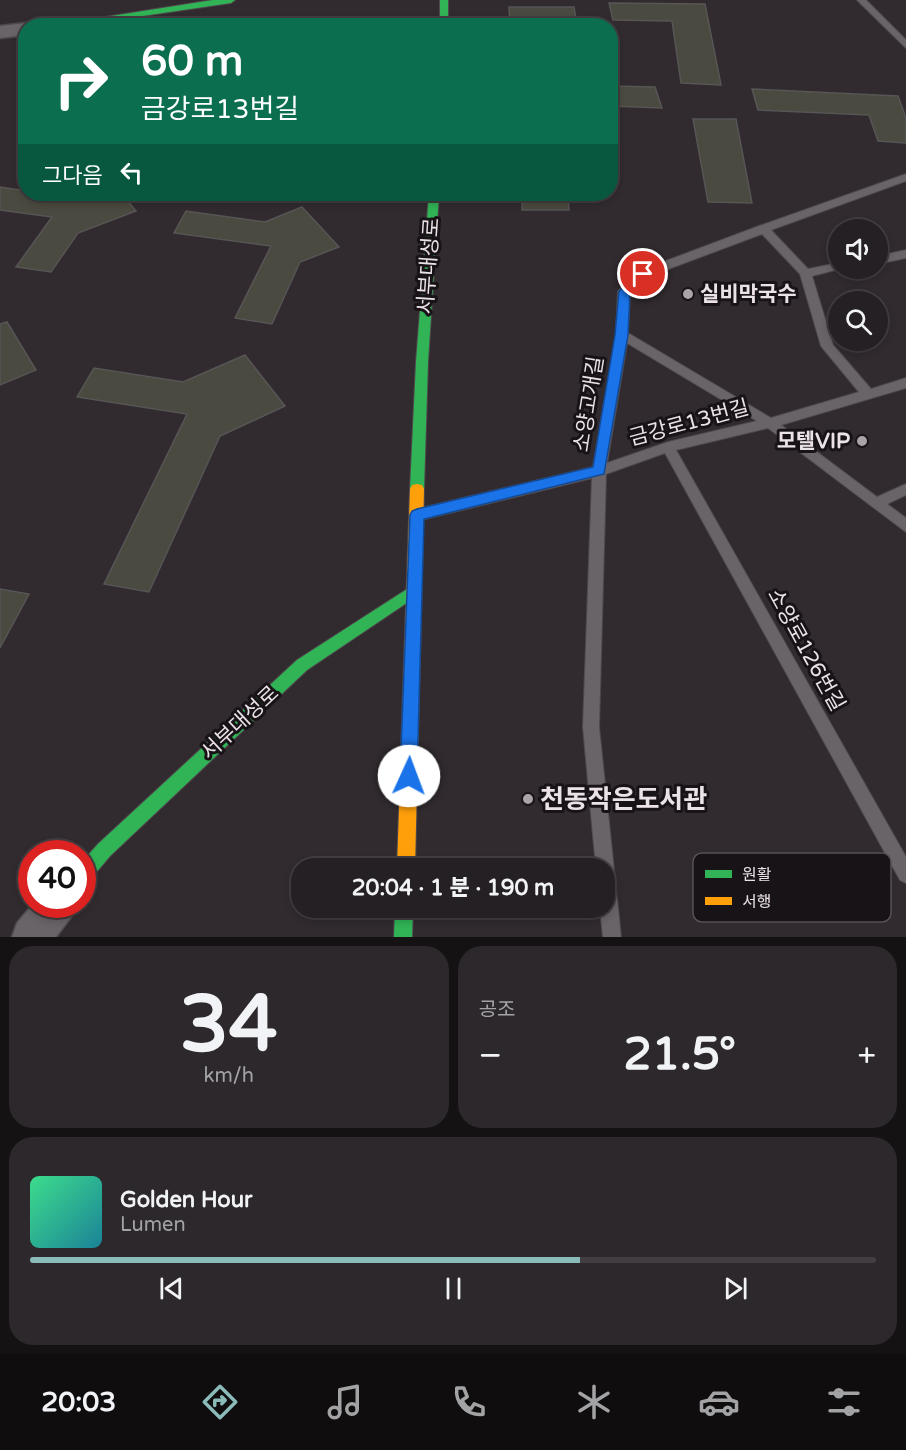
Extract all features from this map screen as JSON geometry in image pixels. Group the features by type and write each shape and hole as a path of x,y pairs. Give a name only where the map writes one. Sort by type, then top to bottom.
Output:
{"street":[{"path":"107,18 231,0"},
{"path":"444,0 444,18"},
{"path":"0,32 18,30"},
{"name":"서부대성로","path":"406,858 417,515 428,267 433,201"},
{"name":"서부대성로","path":"96,859 302,665 415,590"},
{"path":"31,937 47,918"},
{"path":"403,937 404,918"}],"lane":[{"path":"861,0 906,45"},
{"name":"소양고개길","path":"612,937 591,727 599,471 622,335 624,291 643,274 906,177"},
{"path":"763,228 805,273 827,346 867,393"},
{"path":"888,258 906,254"},
{"path":"805,273 828,269"},
{"path":"622,335 770,423 906,526"},
{"name":"금강로13번길","path":"417,515 599,471 668,447 770,423 906,383"},
{"name":"소양로126번길","path":"668,447 906,874"},
{"path":"877,502 906,489"}],"building":[{"path":"609,3 705,4 721,85 681,83 672,21 618,20 618,18 613,18"},
{"path":"509,7 574,7 576,18 510,18"},
{"path":"618,86 655,87 662,108 618,106"},
{"path":"752,89 898,96 906,118 906,143 878,141 869,115 758,110"},
{"path":"693,119 736,119 752,203 708,202"},
{"path":"0,187 18,190 18,201 128,201 136,211 78,233 51,272 16,267 52,217 0,210"},
{"path":"522,201 568,201 569,210 522,210"},
{"path":"302,207 339,247 300,262 272,324 235,318 271,246 174,233 186,211 265,222"},
{"path":"7,322 36,370 0,385 0,324"},
{"path":"245,355 285,406 220,436 149,592 104,584 187,414 77,397 94,368 183,382"},
{"path":"0,589 29,594 0,648"}],"traffic: fast":[{"path":"107,18 231,0"},
{"path":"444,0 444,18"},
{"path":"417,489 422,362 434,201"},
{"path":"96,859 302,665 415,590"},
{"path":"403,937 404,918"}],"traffic: slow":[{"path":"406,858 417,489"}],"place":[{"name":"실비막국수","path":"688,294"},
{"name":"모텔VIP","path":"862,441"},
{"name":"천동작은도서관","path":"528,799"}],"route":[{"path":"409,776 417,515 599,471 622,335 624,291 643,274"}]}
